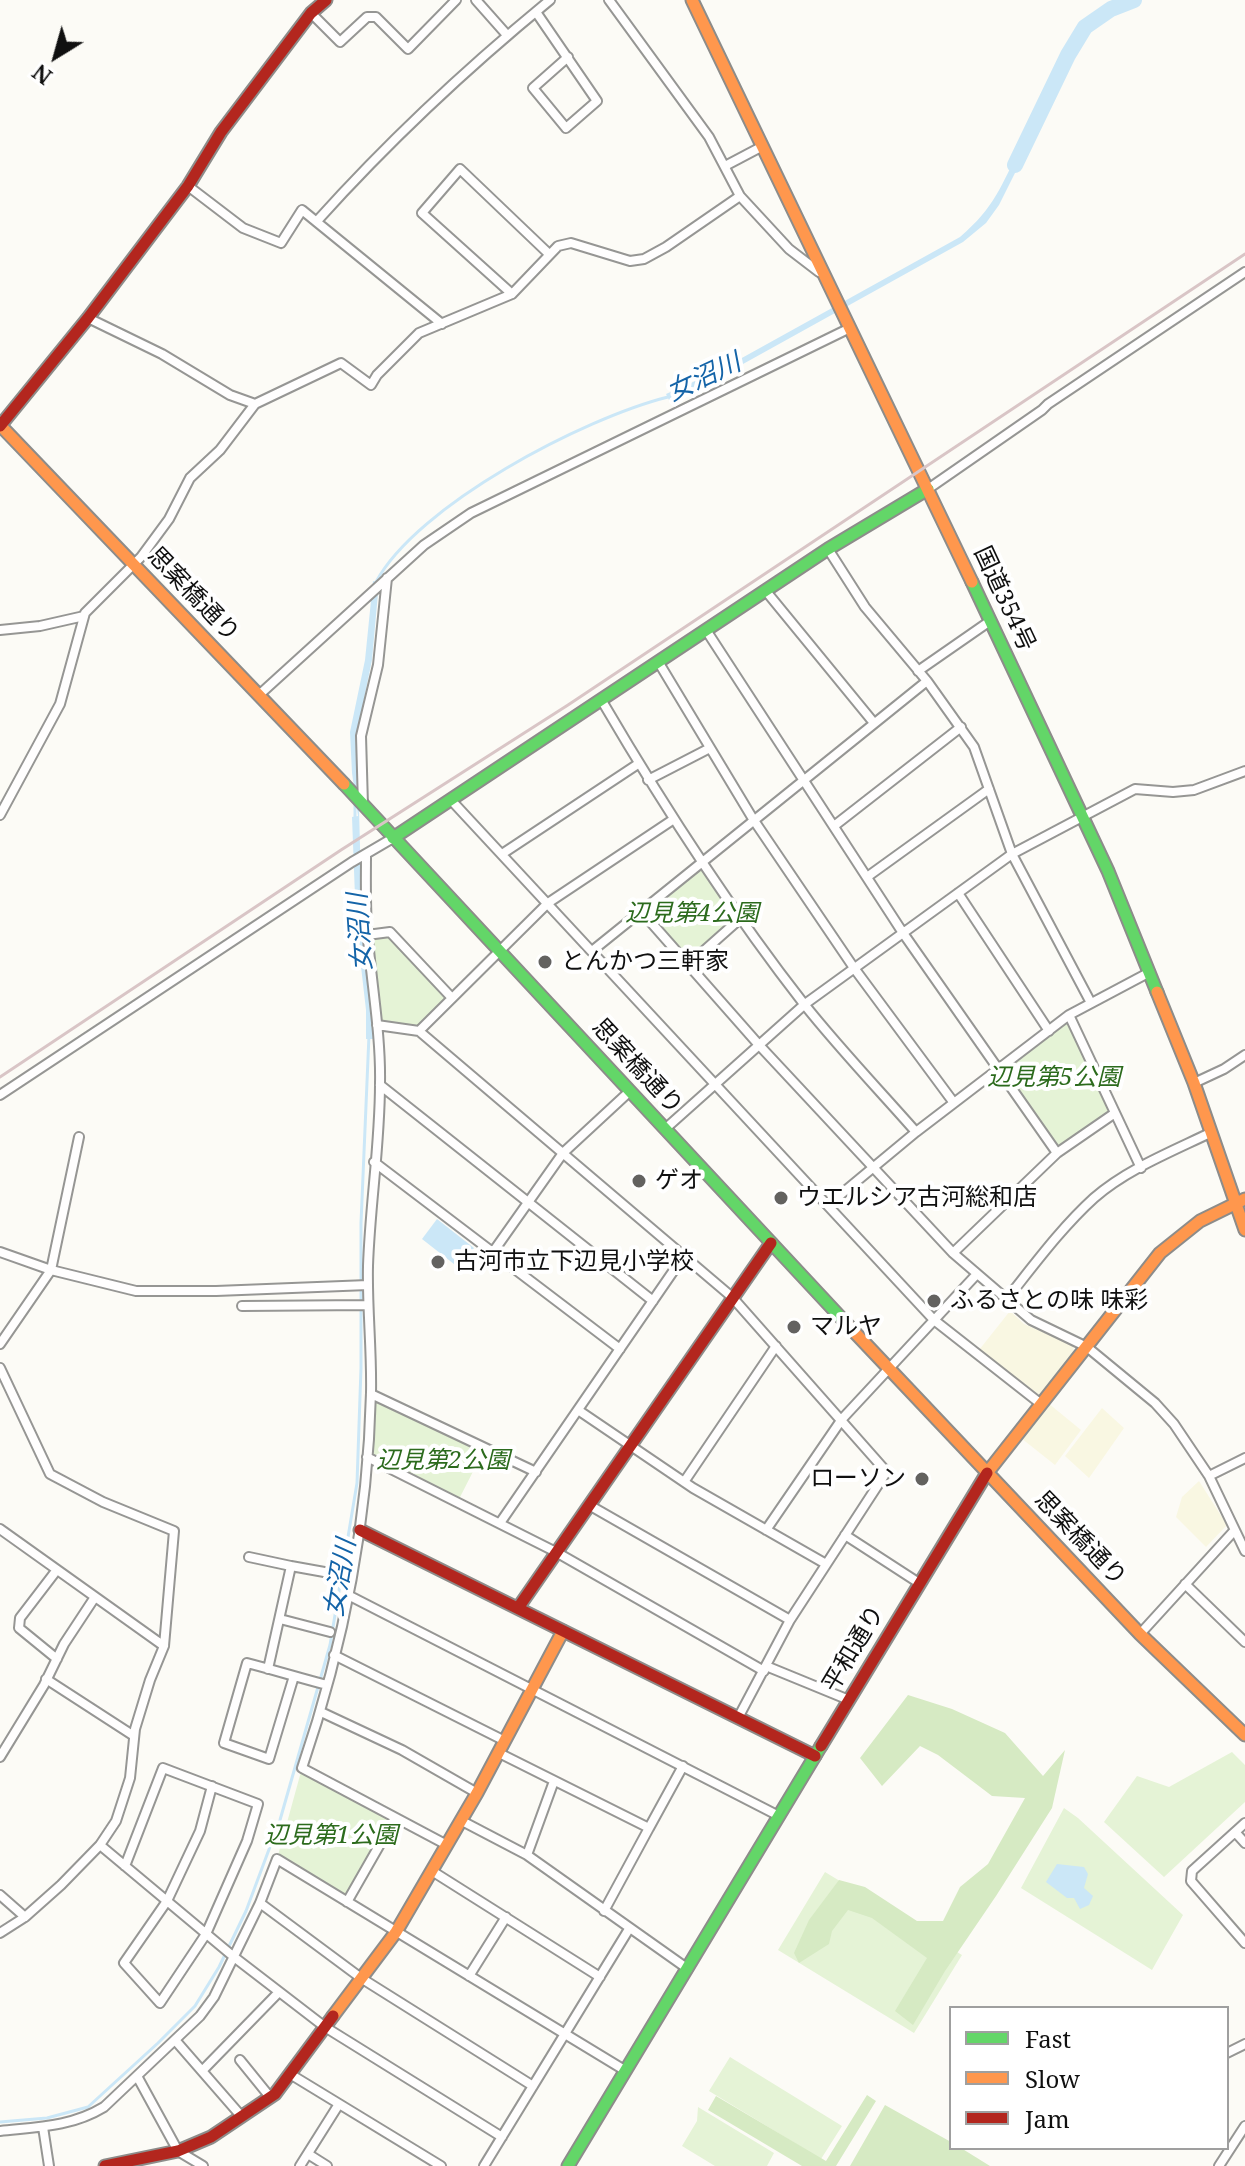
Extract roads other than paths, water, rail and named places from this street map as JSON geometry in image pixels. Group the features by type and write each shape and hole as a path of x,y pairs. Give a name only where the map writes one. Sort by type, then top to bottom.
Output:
{"main road":[{"path":"0,426 88,318 188,186 221,132 311,13 326,0"},
{"name":"国道354号","path":"692,0 1108,871 1240,1201 1245,1230"},
{"name":"思案橋通り","path":"0,426 349,789 986,1474 1140,1634 1245,1735"},
{"path":"393,838 765,590 928,489"},
{"name":"平和通り","path":"568,2166 986,1474 1160,1253 1187,1227 1240,1201"},
{"path":"518,1608 771,1243"},
{"path":"360,1530 815,1756"},
{"path":"105,2166 136,2163 178,2151 211,2137 270,2097 290,2074 396,1932 462,1821 563,1631"}],"street":[{"path":"311,13 340,42 367,17 376,17 408,49 456,0"},
{"path":"476,0 507,35"},
{"path":"317,221 443,91 550,0"},
{"path":"609,0 709,137 740,196 789,249 817,272 824,273"},
{"path":"536,12 568,57 597,101 566,128 533,88 568,57"},
{"path":"725,166 761,147"},
{"path":"512,294 422,213 460,169 549,254"},
{"path":"188,186 243,228 281,243 302,210 442,324"},
{"path":"0,815 60,704 84,616 133,565 169,519 190,478 220,450 255,404 341,363 371,385 419,333 512,294 558,246 571,243 630,261 644,259 740,196"},
{"path":"928,489 1245,272"},
{"path":"88,318 162,354 230,395 255,404"},
{"path":"259,695 424,545 471,513 850,328"},
{"path":"828,549 865,607 927,681 974,747 1012,854 1091,1003"},
{"path":"361,804 361,736 378,665 384,580"},
{"path":"765,590 874,723"},
{"path":"0,630 40,626 84,616"},
{"path":"918,671 990,621"},
{"path":"706,630 903,933 1057,1153"},
{"path":"659,663 753,819 854,968 954,1103"},
{"path":"592,951 927,681"},
{"path":"602,701 638,764 702,861 805,1004 916,1132"},
{"path":"834,826 961,727"},
{"path":"648,780 710,748"},
{"path":"502,854 638,764"},
{"path":"665,1129 805,1004 1012,854 1135,789 1194,790 1245,771"},
{"path":"867,877 989,789"},
{"path":"451,800 934,1320 1041,1404"},
{"path":"419,1031 548,903 674,819"},
{"path":"0,1095 393,838"},
{"path":"359,858 377,1025 380,1085 368,1285 371,1394 360,1530 352,1577 321,1712 302,1768 447,1845"},
{"path":"958,893 1049,1031"},
{"path":"641,911 759,1045 953,1253 1031,1320 1087,1347 1155,1403 1174,1424 1209,1476 1245,1551"},
{"path":"688,965 742,917"},
{"path":"367,935 390,932 452,998"},
{"path":"828,1205 916,1132 1069,1015 1150,972"},
{"path":"1069,1015 1141,1168"},
{"path":"377,1025 419,1031 732,1297 884,1469 885,1474 790,1620 738,1718"},
{"path":"1194,1083 1245,1055"},
{"path":"380,1085 653,1301"},
{"path":"493,1252 563,1153 630,1091"},
{"path":"953,1253 1057,1153 1115,1113"},
{"path":"1006,1300 1048,1247 1095,1197 1141,1168 1212,1132"},
{"path":"0,1344 51,1270 79,1137"},
{"path":"374,1162 620,1349"},
{"path":"0,1252 51,1270 136,1291 368,1285"},
{"path":"500,1523 683,1257"},
{"path":"766,1530 842,1419 976,1275"},
{"path":"292,1288 292,1306"},
{"path":"242,1306 368,1305"},
{"path":"684,1482 776,1346"},
{"path":"0,1368 50,1474 103,1502 174,1531 164,1646 150,1680 134,1736 130,1778 116,1821 100,1845 25,1917 0,1933"},
{"path":"371,1394 536,1472"},
{"path":"578,1410 684,1482 826,1564"},
{"path":"367,1457 556,1552 765,1668 849,1700"},
{"path":"1209,1476 1245,1458"},
{"path":"589,1505 790,1620"},
{"path":"0,1529 164,1646"},
{"path":"1140,1634 1234,1531"},
{"path":"845,1535 919,1583"},
{"path":"249,1557 352,1577"},
{"path":"268,1669 291,1566"},
{"path":"56,1571 20,1618 19,1628 57,1659"},
{"path":"1185,1584 1245,1642"},
{"path":"348,1595 779,1816"},
{"path":"0,1757 95,1597"},
{"path":"280,1619 330,1632"},
{"path":"334,1655 505,1741"},
{"path":"294,1676 269,1759 224,1743 247,1663 327,1685"},
{"path":"46,1679 134,1736"},
{"path":"321,1712 402,1750 477,1793"},
{"path":"499,1753 649,1828"},
{"path":"604,1911 683,1766"},
{"path":"125,1866 163,1768 212,1786 258,1804 247,1841 206,1934 160,2003 124,1963 167,1901 200,1831 212,1786"},
{"path":"527,1855 554,1781"},
{"path":"347,1902 395,1818"},
{"path":"462,1821 527,1855 688,1969"},
{"path":"1245,1823 1192,1871 1191,1881 1245,1943"},
{"path":"1235,1832 1245,1843"},
{"path":"100,1845 234,1957 325,2027 502,2137"},
{"path":"0,2131 68,2124 86,2118 104,2107 200,2016 214,1997 234,1957 277,1859 626,2071"},
{"path":"432,1871 600,1977"},
{"path":"0,1895 25,1917"},
{"path":"260,1903 361,1978 533,2086"},
{"path":"469,1976 506,1917"},
{"path":"498,2166 486,2163 629,1929"},
{"path":"202,2071 279,1992"},
{"path":"175,2040 242,2117"},
{"path":"240,2060 270,2097"},
{"path":"290,2074 441,2166"},
{"path":"137,2076 178,2151 203,2166"},
{"path":"300,2166 339,2104"},
{"path":"1219,2166 1245,2126"},
{"path":"43,2127 49,2166"},
{"path":"308,2154 327,2166"}],"water":[{"path":"1021,146 1027,149 999,205 986,223 963,242 725,374 669,400 666,394 722,369 960,237 989,206"},
{"path":"373,581 379,582 372,660 357,733 362,922 373,1039 366,1039 366,1010 356,923 352,817 358,816 350,732 365,660"},
{"path":"437,1219 474,1248 459,1268 422,1239"},
{"path":"1057,1864 1084,1867 1088,1874 1084,1888 1093,1896 1089,1905 1080,1909 1074,1898 1067,1898 1046,1882"}],"waterway":[{"name":"女沼川","path":"1015,165 1068,55 1085,27 1111,9 1134,0"},
{"name":"女沼川","path":"376,582 397,553 427,524 506,468 593,424 668,397"},
{"name":"女沼川","path":"355,800 355,820"},
{"name":"女沼川","path":"0,2122 47,2118 88,2107 195,2006 219,1967 246,1911 280,1820 330,1645 357,1483 361,1223 369,1035"}],"railway":[{"path":"0,1077 341,850 568,705 1245,254"}],"place":[{"name":"とんかつ三軒家","path":"545,962"},
{"name":"ゲオ","path":"639,1181"},
{"name":"ウエルシア古河総和店","path":"781,1198"},
{"name":"古河市立下辺見小学校","path":"438,1262"},
{"name":"ふるさとの味 味彩","path":"934,1301"},
{"name":"マルヤ","path":"794,1327"},
{"name":"ローソン","path":"922,1479"}],"park label":[{"name":"辺見第4公園","path":"692,914"},
{"name":"辺見第5公園","path":"1054,1078"},
{"name":"辺見第2公園","path":"443,1461"},
{"name":"辺見第1公園","path":"331,1836"}]}
